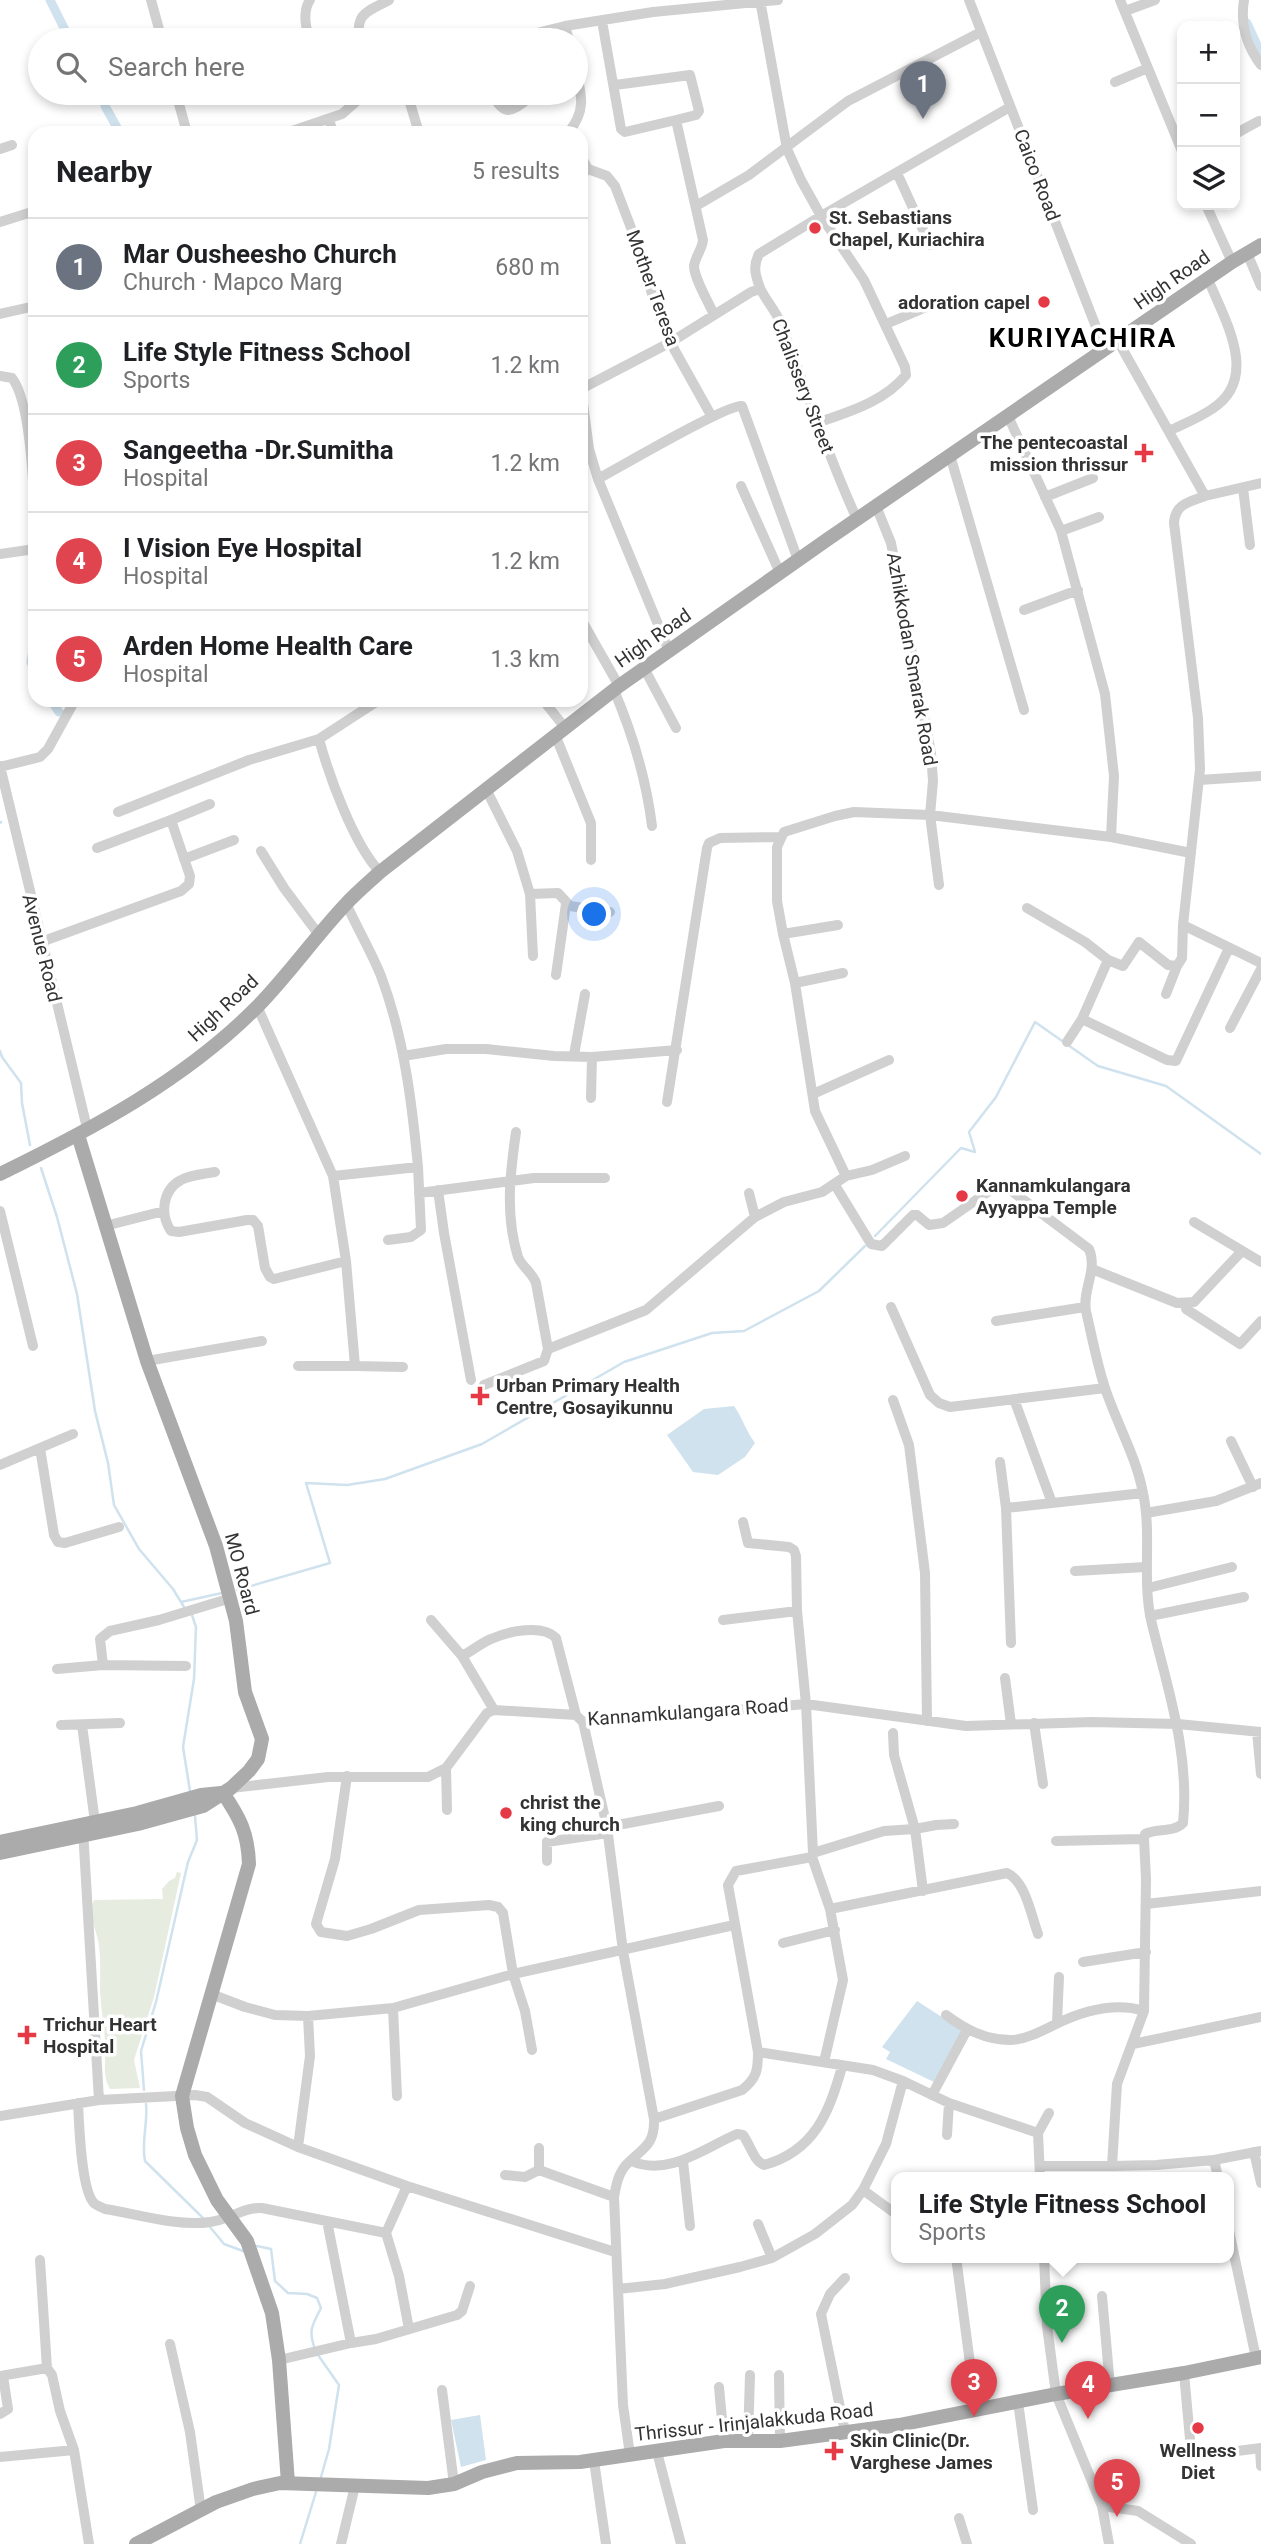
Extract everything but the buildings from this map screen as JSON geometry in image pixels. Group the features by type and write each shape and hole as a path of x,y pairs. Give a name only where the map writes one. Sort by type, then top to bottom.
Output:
{"main road":[{"name":"High Road","path":"0,1174 142,1099 186,1066 257,1006 346,903 380,872 616,688 1231,262 1261,245"},
{"name":"MO Roard","path":"0,1853 87,1828 177,1814 202,1806 227,1791 258,1759 262,1739 245,1692 231,1598 216,1546 147,1361 105,1226 82,1132"},
{"path":"227,1791 249,1842 249,1864 183,2096 187,2128 195,2155 205,2178 247,2241 272,2313 279,2360 288,2483"},
{"path":"0,1842 87,1828"},
{"name":"Thrissur - Irinjalakkuda Road","path":"136,2544 201,2511 253,2489 288,2483 428,2488 454,2484 482,2472 517,2463 594,2461 724,2441 780,2441 899,2425 1056,2393 1110,2386 1258,2358"}],"street":[{"path":"151,0 159,28"},
{"path":"307,28 305,12 310,0"},
{"path":"360,28 360,18 365,13 389,0"},
{"path":"560,28 653,12 778,0"},
{"name":"Caico Road","path":"969,0 1105,350"},
{"path":"1120,0 1180,147"},
{"path":"1125,12 1155,0"},
{"path":"1244,0 1242,13 1245,42 1261,65"},
{"path":"761,2 787,149 821,216 864,280 905,367 906,375 901,382 866,405 817,423"},
{"path":"603,21 620,127 625,132 696,115 699,111 690,75 615,85"},
{"path":"696,206 727,190 787,149 848,101 981,32"},
{"path":"1115,82 1148,68"},
{"path":"179,105 185,126"},
{"path":"309,126 355,105"},
{"path":"411,105 417,126"},
{"path":"498,105 503,110 510,110 518,105"},
{"path":"574,126 579,119 581,105"},
{"path":"588,384 671,341 760,289 755,269 759,254 1010,107"},
{"path":"329,119 331,126"},
{"path":"676,120 696,206 702,249 694,263 695,271 714,315"},
{"path":"1240,131 1259,121"},
{"path":"0,149 12,145"},
{"name":"Mother Teresa","path":"588,173 607,176 615,186 659,316 712,417"},
{"path":"897,173 930,244"},
{"path":"1208,210 1231,262"},
{"path":"0,222 28,213"},
{"path":"1247,253 1261,286"},
{"path":"1168,431 1213,409 1233,389 1236,378 1237,354 1208,279"},
{"name":"Chalissery Street","path":"760,289 779,318 836,475 857,519"},
{"path":"886,324 929,306"},
{"path":"0,314 28,308"},
{"path":"1118,341 1205,496"},
{"path":"0,376 12,378 23,400 28,452"},
{"path":"598,479 712,417 736,405 742,406 798,560"},
{"path":"1008,416 1061,531 1105,694 1114,776 1111,837"},
{"path":"588,441 598,479 668,651"},
{"path":"950,456 1024,710"},
{"path":"1045,497 1093,478"},
{"path":"1166,994 1182,958 1183,925 1199,780 1198,718 1174,514 1179,506 1205,496 1261,483"},
{"path":"741,486 780,573"},
{"path":"1243,488 1250,545"},
{"name":"Azhikkodan Smarak Road","path":"876,506 891,543 929,741 933,780 930,815 939,885"},
{"path":"1061,531 1098,517"},
{"path":"0,554 28,550"},
{"path":"1024,610 1078,590"},
{"path":"588,633 616,688 635,741 648,788 652,826"},
{"path":"644,668 676,728"},
{"path":"0,767 40,757 48,749 71,707"},
{"path":"118,812 249,760 319,739 368,707"},
{"path":"546,707 561,733 591,823 591,860"},
{"path":"319,739 324,759 360,845 380,872"},
{"name":"Avenue Road","path":"0,767 82,1132"},
{"path":"1199,780 1261,776"},
{"path":"486,789 517,851 530,894 533,956"},
{"path":"97,848 210,804"},
{"path":"846,1176 819,1121 795,983 776,901 777,847 784,832 854,812 930,815 1111,837 1191,853"},
{"path":"41,942 181,891 189,884 190,876 171,820"},
{"path":"667,1102 709,843 720,838 780,837"},
{"path":"184,859 234,840"},
{"path":"261,851 319,935"},
{"path":"530,894 562,895 566,904 556,975"},
{"path":"346,903 381,976 403,1056 414,1117 421,1230 411,1237 388,1240"},
{"path":"566,904 574,908 610,912"},
{"path":"1027,908 1085,942 1108,960 1123,966 1139,942 1168,965 1177,966"},
{"path":"783,934 838,925"},
{"path":"1183,925 1261,966 1230,1028"},
{"path":"1082,1020 1167,1060 1175,1061 1229,948"},
{"path":"1067,1042 1082,1020 1108,960"},
{"path":"795,983 843,974"},
{"path":"574,1055 585,994"},
{"path":"257,1006 333,1176 346,1261 355,1366"},
{"path":"403,1056 446,1049 486,1048 526,1054 592,1057 677,1050"},
{"path":"591,1098 592,1057"},
{"path":"813,1094 889,1060"},
{"path":"484,1385 544,1362 548,1349 536,1283 533,1274 519,1258 511,1213 509,1181 516,1132"},
{"path":"548,1349 646,1310 755,1217 784,1202 822,1192 846,1176 872,1170 905,1156"},
{"path":"333,1176 418,1167"},
{"path":"215,1172 182,1179 174,1185 164,1201 166,1223 171,1231 253,1220 258,1226 265,1268 274,1279 346,1261"},
{"path":"419,1193 534,1178 605,1178"},
{"path":"835,1185 871,1244 877,1247 882,1246 913,1215 935,1226 992,1189 1009,1189 1089,1249 1092,1269 1085,1307 1105,1388 1135,1461 1143,1493 1150,1616 1178,1724 1183,1774 1183,1823 1176,1829 1145,1834 1144,1839 1144,2011 1117,2084 1112,2166"},
{"path":"439,1190 444,1233 471,1380"},
{"path":"749,1193 755,1217"},
{"path":"0,1211 33,1346"},
{"path":"105,1226 164,1211"},
{"path":"1195,1222 1261,1262"},
{"path":"1092,1269 1177,1303 1186,1304 1194,1302 1242,1251"},
{"path":"891,1307 930,1395 939,1403 950,1407 1105,1388"},
{"path":"996,1321 1085,1307"},
{"path":"1186,1309 1240,1344 1261,1321"},
{"path":"147,1361 262,1341"},
{"path":"298,1366 403,1367"},
{"path":"1014,1399 1052,1503"},
{"path":"893,1400 909,1445 925,1573 927,1721"},
{"path":"0,1465 73,1434"},
{"path":"1146,1513 1216,1501 1257,1485 1231,1441"},
{"path":"40,1448 54,1535 58,1542 65,1543 119,1527"},
{"path":"1000,1462 1006,1508 1011,1643"},
{"path":"1006,1508 1143,1493"},
{"path":"743,1522 748,1543 794,1550 806,1704 812,1855 830,1909 843,1980 824,2063"},
{"path":"1075,1571 1146,1567"},
{"path":"1147,1588 1232,1567"},
{"path":"1150,1616 1244,1597"},
{"path":"103,1665 100,1639 103,1634 231,1598"},
{"path":"723,1620 797,1611"},
{"path":"227,1791 347,1776 428,1777 446,1768 487,1713 494,1710 462,1656 431,1620"},
{"path":"462,1656 503,1635 539,1630 550,1632 556,1638 580,1718 607,1830 623,1951 655,2131 649,2144 625,2166 617,2180 614,2197 623,2404 630,2455"},
{"path":"57,1669 103,1665 186,1666"},
{"path":"1005,1678 1011,1724"},
{"name":"Kannamkulangara Road","path":"494,1710 580,1718 806,1704 966,1726 1091,1722 1178,1724 1259,1732"},
{"path":"61,1725 120,1723"},
{"path":"1034,1723 1043,1784"},
{"path":"82,1725 99,2100"},
{"path":"1259,1732 1261,1774"},
{"path":"893,1733 894,1755 915,1829 923,1891"},
{"path":"446,1768 447,1810"},
{"path":"347,1776 334,1859 322,1898 317,1928 321,1932 347,1936 419,1910 489,1905 498,1907 503,1913 513,1974 525,2011 532,2050"},
{"path":"547,1861 547,1842 719,1806"},
{"path":"654,2119 742,2090 753,2081 757,2073 758,2052 728,1885 736,1871 812,1855 884,1831 954,1824"},
{"path":"1056,1841 1144,1839"},
{"path":"830,1909 1007,1873 1020,1885 1038,1934"},
{"path":"1146,1904 1261,1891"},
{"path":"211,1994 275,2015 308,2016 393,2008 513,1974 734,1925"},
{"path":"783,1943 835,1930"},
{"path":"1083,1962 1146,1952"},
{"path":"1057,2023 1059,1977"},
{"path":"946,2015 967,2030 993,2038 1012,2040 1091,2012 1118,2006 1144,2011"},
{"path":"393,2008 397,2096"},
{"path":"298,2147 310,2056 308,2016"},
{"path":"1133,2044 1261,2017"},
{"path":"932,2095 967,2030"},
{"path":"758,2052 873,2070 904,2081 948,2103 1038,2133"},
{"path":"631,2161 642,2166 683,2161 737,2134 743,2136 757,2162 764,2165 802,2147 816,2131 831,2105 842,2067"},
{"path":"618,2289 665,2284 772,2258 815,2234 852,2205 863,2190 886,2144 904,2081"},
{"path":"0,2116 99,2100 207,2097 245,2123 298,2147 407,2186 615,2252"},
{"path":"78,2103 80,2145 88,2196 95,2205 105,2209 194,2223 212,2222 251,2208 386,2234"},
{"path":"947,2135 948,2103"},
{"path":"1049,2113 1038,2133 1040,2172 1112,2166 1130,2171 1258,2151 1261,2183"},
{"path":"539,2148 539,2170"},
{"path":"1214,2160 1217,2172"},
{"path":"683,2161 690,2226"},
{"path":"505,2175 525,2177 539,2170 614,2197"},
{"path":"407,2186 386,2234 399,2276 409,2329"},
{"path":"863,2190 891,2210"},
{"path":"327,2221 351,2343"},
{"path":"758,2224 772,2258"},
{"path":"1234,2252 1258,2358"},
{"path":"40,2260 47,2368 52,2375 60,2411 74,2450 89,2544"},
{"path":"957,2263 976,2409"},
{"path":"1044,2263 1047,2326 1056,2393 1101,2506 1109,2544"},
{"path":"845,2278 830,2294 821,2314 845,2432"},
{"path":"279,2360 457,2315 463,2311 470,2286"},
{"path":"1102,2296 1110,2386"},
{"path":"170,2344 190,2432 201,2511"},
{"path":"0,2414 8,2409 2,2376 47,2368"},
{"path":"1184,2373 1191,2450 1197,2455 1206,2455 1260,2448 1261,2466"},
{"path":"748,2440 750,2375"},
{"path":"779,2375 780,2441"},
{"path":"719,2387 724,2441"},
{"path":"442,2390 454,2484"},
{"path":"1018,2402 1033,2510"},
{"path":"0,2457 74,2450"},
{"path":"657,2452 681,2544"},
{"path":"594,2461 607,2544"},
{"path":"341,2544 355,2486"},
{"path":"1101,2506 1138,2511 1191,2544"},
{"path":"959,2518 967,2544"}],"shaded area":[{"path":"177,1872 181,1873 154,1997 134,2060 140,2088 110,2089 105,2072 100,1953 92,1906 94,1900 163,1899 162,1889 175,1878"}],"water":[{"path":"734,1406 755,1443 745,1457 718,1475 693,1472 667,1435 704,1409"},
{"path":"917,2001 962,2030 934,2082 886,2059 890,2052 882,2047"},
{"path":"480,2415 486,2460 461,2467 451,2420"}],"waterway":[{"path":"50,0 64,28"},
{"path":"1247,23 1261,54"},
{"path":"105,105 116,126"},
{"path":"56,707 59,712"},
{"path":"875,1236 961,1148 975,1152 969,1132 996,1097 1035,1022 1098,1066 1166,1086 1261,1154"},
{"path":"0,1051 21,1083 30,1145"},
{"path":"41,1168 77,1294 95,1411 108,1463 114,1505 139,1549 173,1589 184,1607"},
{"path":"237,1590 330,1563 306,1483 347,1485 385,1479 482,1444 624,1362 712,1333 744,1331 819,1291 865,1246"},
{"path":"181,1602 222,1593"},
{"path":"190,1791 183,1747 194,1679 196,1627 192,1615"},
{"path":"144,2090 141,2051 156,2002 188,1862 197,1840 195,1816"},
{"path":"146,2104 145,2161 204,2219"},
{"path":"210,2227 224,2244 243,2251"},
{"path":"257,2246 271,2249 275,2281 288,2293 307,2294 317,2298 321,2308 312,2328 315,2349"},
{"path":"318,2355 339,2385 329,2449 321,2477"},
{"path":"300,2544 316,2492"}],"place":[{"name":"Mar Ousheesho Church","path":"923,119"},
{"name":"St. Sebastians Chapel, Kuriachira","path":"815,228"},
{"name":"adoration capel","path":"1044,302"},
{"name":"The pentecoastal mission thrissur","path":"1144,453"},
{"name":"Kannamkulangara Ayyappa Temple","path":"962,1196"},
{"name":"Urban Primary Health Centre, Gosayikunnu","path":"480,1396"},
{"name":"christ the king church","path":"506,1813"},
{"name":"Trichur Heart Hospital","path":"27,2035"},
{"name":"Life Style Fitness School","path":"1062,2343"},
{"name":"Sangeetha -Dr.Sumitha","path":"974,2417"},
{"name":"I Vision Eye Hospital","path":"1088,2419"},
{"name":"Wellness Diet","path":"1198,2428"},
{"name":"Skin Clinic(Dr. Varghese James","path":"834,2451"},
{"name":"Arden Home Health Care","path":"1117,2517"}],"district":[{"name":"KURIYACHIRA","path":"1083,338"}]}
